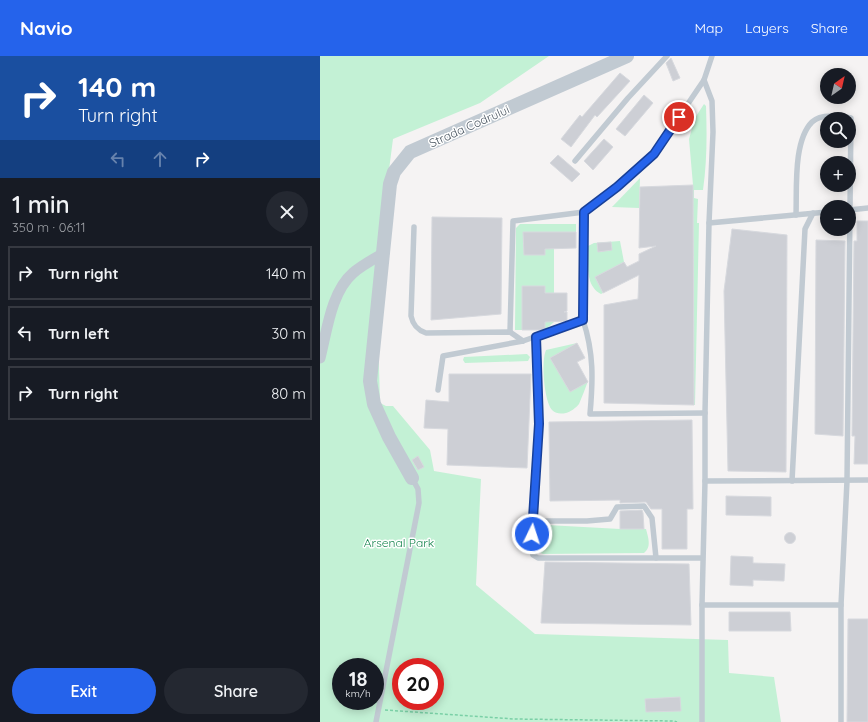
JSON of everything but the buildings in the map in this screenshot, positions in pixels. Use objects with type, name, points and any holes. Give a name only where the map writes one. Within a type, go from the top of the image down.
[{"type":"street","name":"Strada Codrului","points":[[412,478],[389,437],[374,404],[370,381],[390,184],[394,172],[410,152],[627,56]]},
{"type":"street","points":[[320,358],[340,288],[353,273],[384,253]]},
{"type":"lane","points":[[575,161],[628,98],[667,56]]},
{"type":"lane","points":[[510,332],[513,221],[584,212],[617,187],[654,154],[704,80],[712,56]]},
{"type":"lane","points":[[702,722],[702,558],[705,481],[709,223],[713,132],[712,101],[704,80]]},
{"type":"lane","points":[[796,215],[798,165],[802,136],[813,121],[834,115],[851,118],[850,200]]},
{"type":"lane","points":[[856,209],[868,208]]},
{"type":"lane","points":[[584,212],[583,320],[589,337],[593,374],[590,414],[705,413]]},
{"type":"lane","points":[[709,223],[820,212]]},
{"type":"lane","points":[[792,481],[805,229],[813,213]]},
{"type":"lane","points":[[414,227],[411,316],[418,330],[426,333],[510,332],[522,341]]},
{"type":"lane","points":[[841,722],[841,605],[847,480],[850,236]]},
{"type":"lane","points":[[438,390],[443,356],[522,341],[583,320]]},
{"type":"lane","points":[[536,337],[539,424],[531,548],[533,555],[538,558],[702,558]]},
{"type":"lane","points":[[384,679],[419,503],[418,489],[412,478]]},
{"type":"lane","points":[[705,481],[868,480]]},
{"type":"lane","points":[[533,521],[587,521],[610,519],[617,507],[644,506],[652,518],[656,558]]},
{"type":"lane","points":[[702,605],[841,605]]},
{"type":"lane","points":[[376,722],[378,710]]},
{"type":"path","points":[[384,709],[514,719],[677,722]]},
{"type":"green space","name":"Arsenal Park","points":[[320,56],[549,56],[480,103],[393,139],[382,224],[377,298],[380,403],[386,406],[393,406],[430,450],[434,471],[481,479],[476,585],[535,634],[728,640],[729,673],[774,677],[781,722],[320,722]]},
{"type":"green space","points":[[704,104],[706,106],[707,127],[703,190],[694,190],[694,198],[698,199],[697,223],[699,223],[694,405],[693,185],[689,139],[695,118]]},
{"type":"green space","points":[[640,178],[639,208],[612,207]]},
{"type":"green space","points":[[520,224],[576,224],[576,232],[554,233],[554,322],[545,330],[515,330],[516,228]]},
{"type":"green space","points":[[620,241],[624,262],[595,277],[603,293],[601,294],[592,285],[588,273],[588,246],[594,243]]},
{"type":"green space","points":[[577,343],[550,358],[570,392],[588,381],[579,404],[573,410],[562,414],[557,413],[552,410],[549,405],[545,390],[544,355],[546,350]]},
{"type":"green space","points":[[527,354],[530,357],[528,361],[465,363],[463,360],[464,357]]},
{"type":"green space","points":[[547,525],[646,529],[649,545],[644,553],[543,554],[539,552],[535,540],[536,530]]},
{"type":"route","points":[[532,534],[539,424],[536,337],[583,320],[584,212],[617,187],[654,154],[679,117]]}]
